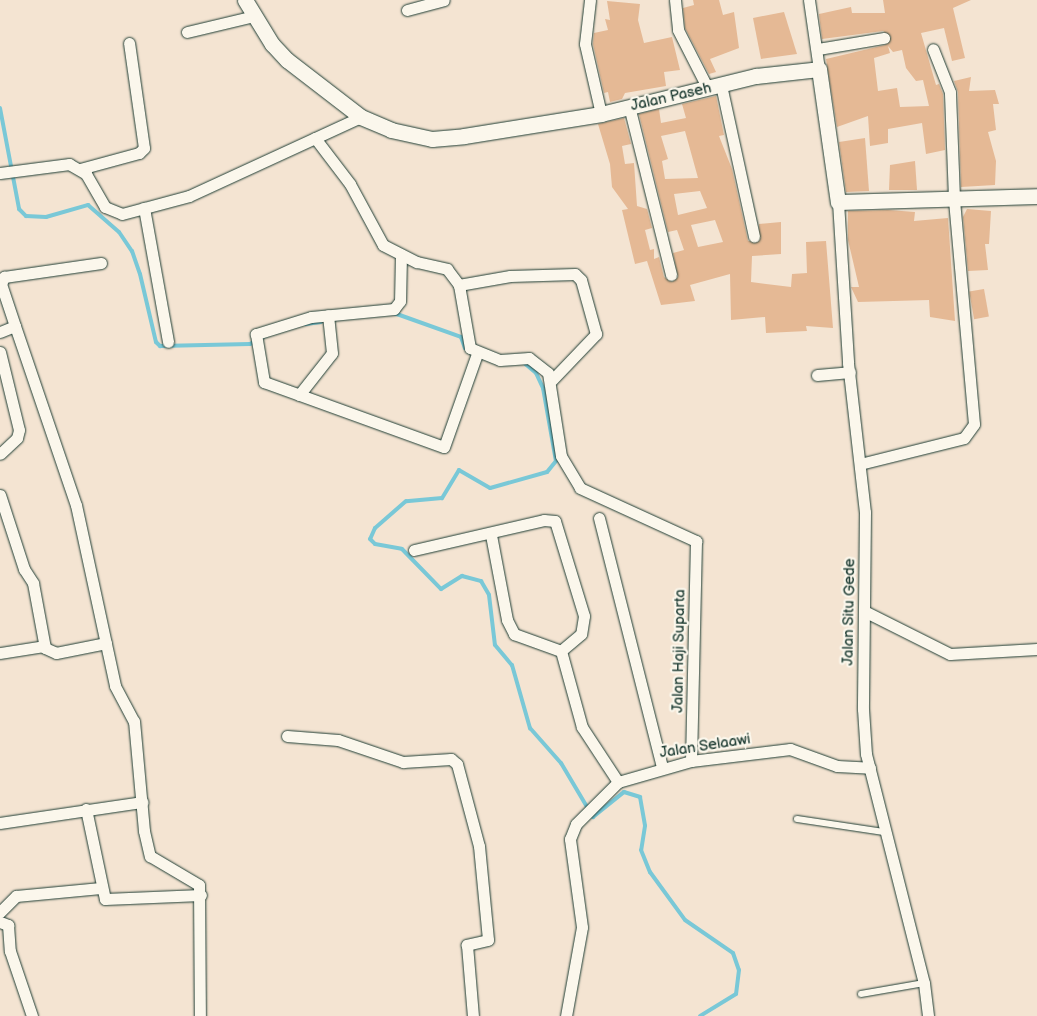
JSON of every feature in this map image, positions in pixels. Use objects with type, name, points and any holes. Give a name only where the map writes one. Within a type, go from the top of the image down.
[{"type":"street","name":"Jalan Paseh","points":[[245,0],[254,16],[287,60],[361,116],[391,130],[432,138],[601,114],[756,76],[819,69]]},
{"type":"street","points":[[407,10],[444,0]]},
{"type":"street","points":[[590,0],[585,44],[601,114]]},
{"type":"street","points":[[674,0],[678,30],[714,87],[754,236]]},
{"type":"street","points":[[809,0],[818,49],[819,69],[838,202],[1037,196]]},
{"type":"street","points":[[187,32],[254,16]]},
{"type":"street","points":[[818,49],[884,38]]},
{"type":"street","points":[[80,169],[139,153],[144,148],[129,43]]},
{"type":"street","points":[[860,464],[964,438],[972,430],[974,405],[954,198],[950,92],[933,49]]},
{"type":"street","points":[[629,106],[671,275]]},
{"type":"street","points":[[1,173],[69,164],[80,169],[105,207],[122,214],[189,196],[361,116]]},
{"type":"street","points":[[315,138],[350,184],[375,235],[402,255],[447,269],[458,285],[467,342],[476,358]]},
{"type":"street","name":"Jalan Situ Gede","points":[[838,202],[850,372],[866,512],[862,709],[870,768],[884,832],[924,983],[928,1016]]},
{"type":"street","points":[[144,208],[168,342]]},
{"type":"street","points":[[402,255],[397,307],[289,322],[258,333],[255,343],[264,382],[444,447],[463,385],[476,358]]},
{"type":"street","points":[[101,263],[4,277],[1,284],[30,376],[60,449],[115,686],[134,721],[142,802],[150,856],[194,878],[201,895],[197,948],[200,1016]]},
{"type":"street","points":[[458,285],[510,276],[575,274],[582,280],[596,334],[552,380],[529,358],[500,360],[476,358]]},
{"type":"street","points":[[299,395],[332,353],[328,318]]},
{"type":"street","points":[[0,332],[15,326]]},
{"type":"street","points":[[0,352],[19,430],[17,438],[0,454]]},
{"type":"street","points":[[817,375],[850,372]]},
{"type":"street","name":"Jalan Haji Suparta","points":[[552,380],[561,456],[580,488],[696,541],[691,761]]},
{"type":"street","points":[[0,495],[24,570],[33,583],[44,646]]},
{"type":"street","points":[[599,518],[662,767]]},
{"type":"street","points":[[414,550],[491,535],[544,520],[555,521],[584,616],[581,634],[561,651]]},
{"type":"street","points":[[491,535],[507,620],[514,634],[561,651]]},
{"type":"street","points":[[864,611],[950,654],[1037,649]]},
{"type":"street","points":[[0,653],[44,646],[56,653],[106,643]]},
{"type":"street","points":[[561,651],[582,727],[618,782]]},
{"type":"street","points":[[287,736],[338,740],[403,762],[451,759],[457,764],[479,846],[488,940],[467,945],[474,1016]]},
{"type":"street","name":"Jalan Selaawi","points":[[566,1016],[582,927],[570,839],[576,824],[618,782],[662,767],[691,761],[790,748],[837,766],[870,768]]},
{"type":"street","points":[[0,824],[86,809],[142,802]]},
{"type":"street","points":[[86,809],[101,888],[106,900],[201,895]]},
{"type":"street","points":[[0,912],[16,896],[101,888]]},
{"type":"street","points":[[0,922],[8,925],[10,950],[32,1016]]},
{"type":"lane","points":[[797,819],[884,832]]},
{"type":"lane","points":[[861,994],[924,983]]},
{"type":"building","points":[[693,0],[719,0],[723,15],[734,12],[739,48],[710,59],[716,72],[709,74],[685,28],[683,8],[694,5]]},
{"type":"building","points":[[883,0],[971,0],[953,8],[965,58],[952,61],[944,28],[921,33],[936,85],[939,84],[943,94],[945,150],[926,154],[922,123],[888,129],[888,143],[870,146],[868,116],[837,127],[826,59],[885,45],[891,37],[883,31],[822,39],[819,14],[851,7],[852,13],[885,13]],"holes":[[[888,46],[893,52],[902,50],[906,68],[916,81],[923,80],[929,106],[900,107],[897,88],[878,91],[874,58],[890,53]]]},
{"type":"building","points":[[607,1],[640,4],[638,20],[644,43],[672,37],[680,70],[664,72],[666,86],[625,93],[622,99],[610,102],[608,92],[604,93],[593,44],[594,33],[608,30],[605,19],[610,20]]},
{"type":"building","points":[[784,12],[797,54],[761,59],[753,18]]},
{"type":"building","points":[[971,77],[969,91],[995,90],[999,104],[993,104],[996,130],[988,132],[996,161],[995,185],[961,187],[958,92],[954,81]]},
{"type":"building","points":[[716,96],[724,135],[719,136],[732,169],[748,241],[759,241],[759,224],[781,222],[781,254],[752,256],[751,282],[791,287],[792,274],[807,273],[806,242],[826,241],[833,328],[806,326],[807,331],[766,333],[765,317],[731,320],[730,274],[690,285],[695,301],[661,305],[647,261],[635,264],[622,210],[628,209],[612,187],[610,164],[598,124],[624,118],[631,144],[622,146],[625,164],[634,163],[637,206],[647,209],[652,228],[645,230],[650,250],[654,249],[654,259],[659,257],[664,277],[672,282],[678,277],[673,253],[684,250],[677,230],[668,232],[639,114],[659,109],[661,123],[686,118],[682,104]],"holes":[[[685,131],[698,178],[665,179],[662,161],[668,159],[661,136]],[[700,191],[707,208],[678,215],[674,194]],[[715,220],[723,242],[698,247],[691,225]]]},
{"type":"building","points":[[865,138],[869,191],[846,192],[839,142]]},
{"type":"building","points":[[915,161],[917,190],[889,190],[890,165]]},
{"type":"building","points":[[967,209],[991,211],[989,244],[985,244],[988,270],[968,271],[963,217]]},
{"type":"building","points":[[888,210],[915,212],[914,221],[948,218],[955,321],[930,317],[929,300],[858,302],[851,287],[859,287],[848,240],[848,211]]},
{"type":"building","points":[[984,289],[989,317],[974,319],[969,292]]},
{"type":"waterway","points":[[0,108],[19,209],[26,216],[46,217],[88,205],[119,232],[132,251],[140,274],[156,342],[160,346],[250,344],[268,334]]},
{"type":"waterway","points":[[394,313],[461,337],[465,348]]},
{"type":"waterway","points":[[305,324],[321,322]]},
{"type":"waterway","points":[[523,362],[536,373],[543,388],[556,461],[547,472],[490,488],[459,470],[442,498],[406,501],[375,528],[370,539],[375,544],[402,549],[441,589],[462,576],[481,581],[489,595],[495,645],[512,665],[530,728],[561,763],[593,817],[624,792],[640,797],[645,826],[641,850],[650,872],[685,920],[733,953],[739,970],[736,994],[700,1016]]}]
